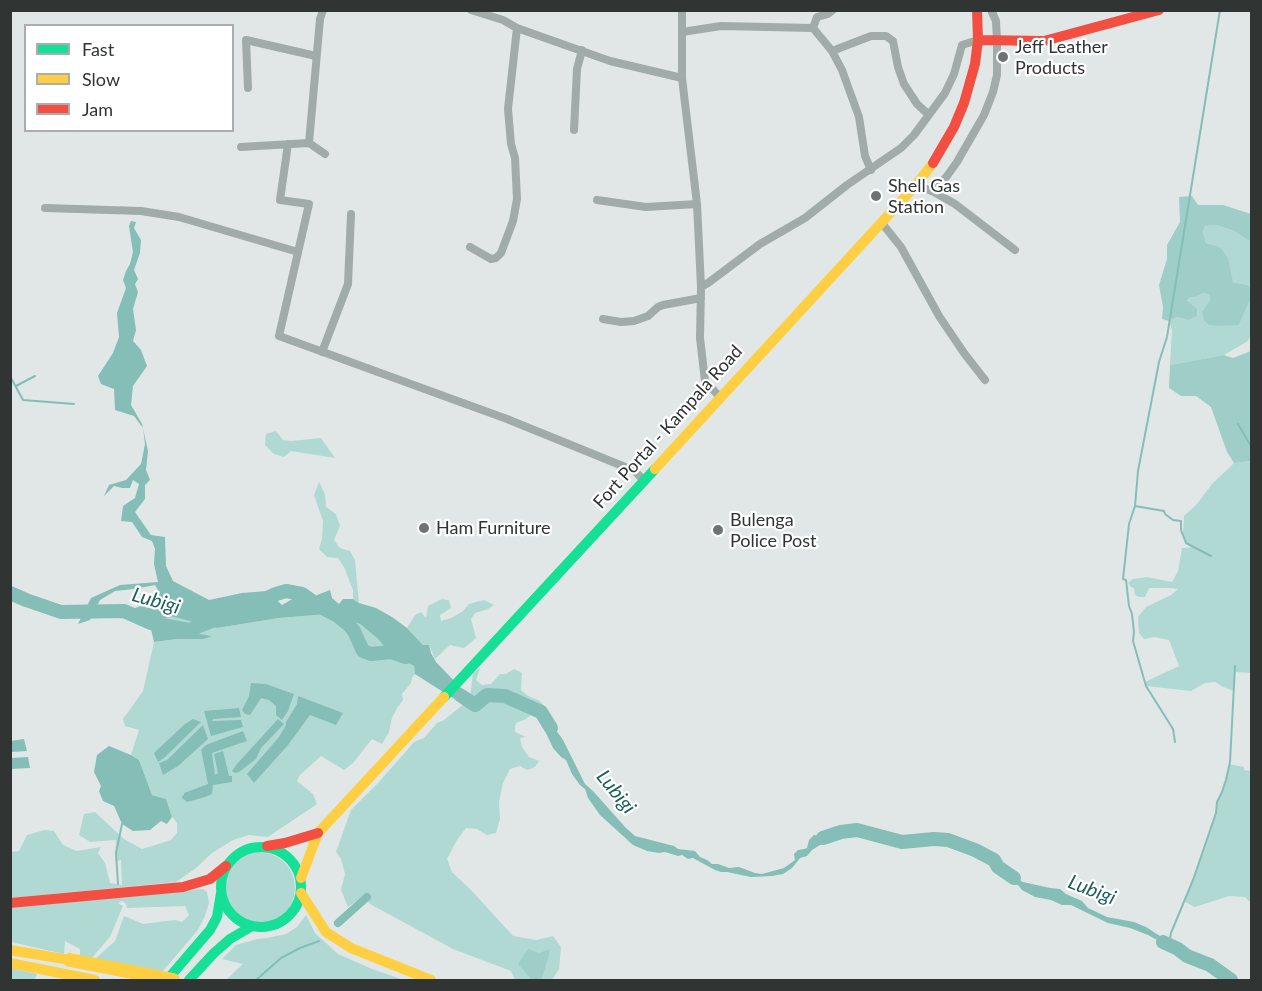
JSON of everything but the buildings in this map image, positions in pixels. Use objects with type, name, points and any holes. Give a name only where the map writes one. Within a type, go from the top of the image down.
[{"type":"main road","name":"Fort Portal - Kampala Road","points":[[318,833],[916,185],[954,127],[971,82],[978,40],[977,10]]},
{"type":"main road","points":[[978,40],[1044,41],[1119,16],[1160,10]]},
{"type":"main road","points":[[10,903],[183,887],[210,879],[234,856],[244,850],[255,846],[285,843],[318,833]]},
{"type":"main road","points":[[221,892],[224,904],[241,922],[263,927],[284,920],[298,903],[301,878],[318,833]]},
{"type":"main road","points":[[267,846],[289,857],[301,878]]},
{"type":"main road","points":[[167,981],[210,930],[217,916],[221,878],[226,865]]},
{"type":"main road","points":[[301,893],[326,932],[351,948],[431,981]]},
{"type":"main road","points":[[189,981],[230,939],[252,926]]},
{"type":"main road","points":[[10,950],[173,981]]},
{"type":"main road","points":[[10,963],[95,981]]},
{"type":"street","points":[[309,143],[322,10]]},
{"type":"street","points":[[471,10],[610,61],[682,78]]},
{"type":"street","points":[[682,10],[682,78],[697,204],[701,287],[700,338],[705,381],[720,397]]},
{"type":"street","points":[[813,27],[817,17],[833,10]]},
{"type":"street","points":[[933,192],[948,176],[989,105],[997,75],[996,21],[991,10]]},
{"type":"street","points":[[682,32],[721,26],[813,27]]},
{"type":"street","points":[[813,27],[832,51],[842,70],[859,117],[864,152],[871,170]]},
{"type":"street","points":[[470,247],[491,259],[496,258],[501,253],[513,221],[517,199],[515,158],[511,144],[508,109],[517,28]]},
{"type":"street","points":[[832,51],[871,36],[890,38],[894,45],[901,78],[912,98],[929,115]]},
{"type":"street","points":[[248,88],[246,40],[316,56]]},
{"type":"street","points":[[701,287],[760,244],[805,218],[910,140],[945,93],[954,74],[962,45],[978,40]]},
{"type":"street","points":[[574,130],[577,69],[582,50]]},
{"type":"street","points":[[241,147],[309,143],[325,154]]},
{"type":"street","points":[[288,144],[280,200],[309,204],[279,336],[518,423],[635,471],[644,481]]},
{"type":"street","points":[[916,185],[933,192],[964,211],[1015,250]]},
{"type":"street","points":[[597,200],[646,207],[697,204]]},
{"type":"street","points":[[45,208],[141,211],[179,217],[298,252]]},
{"type":"street","points":[[321,352],[348,284],[351,214]]},
{"type":"street","points":[[881,222],[901,247],[939,316],[985,380]]},
{"type":"street","points":[[603,319],[621,322],[634,321],[646,317],[663,305],[700,298]]},
{"type":"shaded area","points":[[1192,196],[1198,205],[1223,205],[1251,214],[1251,242],[1234,231],[1216,225],[1205,226],[1203,232],[1206,243],[1220,247],[1228,258],[1233,282],[1248,285],[1251,290],[1251,298],[1239,325],[1209,325],[1204,320],[1202,312],[1209,302],[1210,295],[1203,293],[1190,297],[1187,301],[1197,309],[1197,316],[1188,320],[1177,317],[1169,321],[1162,319],[1163,307],[1159,285],[1167,259],[1167,245],[1180,222],[1179,197]]},
{"type":"shaded area","points":[[1216,225],[1234,231],[1251,242],[1251,290],[1248,285],[1233,282],[1220,247],[1206,243],[1203,232],[1205,226]]},
{"type":"shaded area","points":[[1203,293],[1210,295],[1209,302],[1239,325],[1251,298],[1251,335],[1248,341],[1224,355],[1170,365],[1172,330],[1169,321],[1177,317],[1188,320],[1187,302],[1190,297]]},
{"type":"shaded area","points":[[1251,351],[1251,461],[1234,463],[1227,452],[1211,407],[1196,396],[1181,396],[1169,388],[1170,365],[1224,355],[1233,358]]},
{"type":"shaded area","points":[[276,431],[283,440],[321,438],[335,458],[291,451],[284,457],[274,454],[265,445],[266,434]]},
{"type":"shaded area","points":[[1251,461],[1251,673],[1235,672],[1234,691],[1215,682],[1205,683],[1191,691],[1146,686],[1145,682],[1179,666],[1169,640],[1154,637],[1144,639],[1139,633],[1138,617],[1146,607],[1178,589],[1149,588],[1145,597],[1139,597],[1135,595],[1134,588],[1128,583],[1133,579],[1147,577],[1172,582],[1178,571],[1182,548],[1194,547],[1186,543],[1183,534],[1184,516],[1234,463]]},
{"type":"shaded area","points":[[319,482],[325,494],[326,507],[336,514],[340,526],[334,540],[340,548],[350,551],[355,560],[359,603],[353,599],[353,590],[338,558],[327,557],[319,549],[323,521],[314,495]]},
{"type":"shaded area","points":[[442,599],[449,600],[451,608],[440,615],[441,621],[463,611],[469,604],[484,600],[494,605],[475,613],[471,619],[476,638],[464,648],[450,645],[435,659],[429,645],[423,645],[407,628],[415,615],[421,612],[426,618],[428,606]]},
{"type":"shaded area","points":[[326,614],[360,624],[390,653],[414,666],[415,674],[402,694],[403,700],[392,718],[389,732],[382,744],[372,739],[353,763],[344,770],[321,756],[300,775],[297,781],[313,794],[317,804],[268,837],[249,835],[233,840],[212,853],[176,882],[11,898],[10,852],[19,851],[27,835],[44,830],[54,831],[63,845],[77,851],[101,847],[98,853],[105,863],[110,883],[122,885],[121,860],[115,861],[116,840],[90,842],[79,835],[84,814],[95,812],[124,839],[142,849],[171,840],[177,833],[177,823],[172,817],[166,799],[152,795],[139,760],[131,755],[139,730],[125,726],[123,719],[143,691],[154,642],[204,639],[211,636],[163,628],[157,622],[170,616],[217,628],[279,618]]},
{"type":"shaded area","points":[[480,668],[476,680],[482,685],[491,684],[500,674],[506,674],[514,669],[522,673],[521,690],[540,701],[544,706],[545,710],[539,714],[533,713],[516,723],[515,727],[515,732],[526,737],[520,738],[522,747],[529,757],[539,761],[535,767],[527,770],[520,766],[510,769],[503,783],[499,802],[500,819],[496,833],[487,835],[477,829],[466,828],[447,859],[452,872],[513,936],[536,940],[553,936],[561,947],[559,969],[552,980],[515,980],[511,971],[453,949],[370,904],[363,896],[348,907],[341,890],[345,874],[341,859],[336,852],[351,810],[414,742],[424,738],[437,723],[465,703],[474,705],[470,698],[473,673]]},
{"type":"shaded area","points":[[1229,764],[1251,771],[1251,903],[1245,897],[1229,896],[1195,907],[1185,902],[1216,813],[1217,802]]},
{"type":"shaded area","points":[[259,852],[279,858],[289,868],[295,888],[289,908],[279,918],[259,924],[239,918],[229,908],[223,888],[229,868],[239,858]]},
{"type":"shaded area","points":[[203,889],[207,892],[209,903],[205,916],[198,930],[162,972],[95,959],[115,941],[124,916],[143,924],[175,920],[182,922],[189,915],[185,906],[127,908],[122,901],[118,903],[123,906],[110,937],[91,959],[80,957],[80,949],[65,941],[64,954],[11,942],[11,908]]},
{"type":"shaded area","points":[[306,915],[315,933],[338,954],[404,980],[226,980],[243,964],[222,959],[236,945],[286,934],[297,927]]},
{"type":"shaded area","points":[[528,949],[539,953],[550,949],[541,980],[532,980],[518,964]]},
{"type":"shaded area","points":[[11,968],[37,974],[35,979],[39,980],[11,980]]},
{"type":"water","points":[[131,221],[136,222],[134,228],[141,240],[140,253],[134,270],[138,279],[135,284],[138,292],[133,309],[136,330],[133,341],[141,350],[147,366],[133,386],[131,405],[143,428],[134,416],[115,410],[114,389],[101,384],[98,376],[113,353],[119,337],[117,313],[126,288],[123,280],[133,252],[129,226]]},
{"type":"water","points":[[143,429],[148,451],[146,470],[150,480],[145,485],[145,499],[135,512],[151,535],[165,537],[166,566],[173,581],[209,600],[242,593],[267,591],[282,605],[294,598],[312,597],[330,590],[332,598],[339,604],[343,599],[353,599],[376,608],[407,628],[423,645],[429,645],[436,662],[475,705],[451,697],[415,674],[414,666],[390,653],[360,624],[327,614],[279,618],[217,628],[170,616],[158,622],[161,627],[212,636],[204,639],[154,642],[151,629],[136,617],[124,613],[152,601],[158,590],[155,585],[115,591],[100,600],[90,620],[78,624],[91,598],[120,585],[158,582],[154,564],[155,549],[152,541],[142,537],[132,522],[121,521],[123,506],[135,498],[139,484],[133,480],[130,488],[114,486],[104,496],[109,485],[126,480],[141,464],[145,444]]},
{"type":"water","points":[[251,683],[266,684],[294,694],[282,720],[276,715],[276,706],[269,700],[261,698],[250,715],[245,714],[242,710],[249,696]]},
{"type":"water","points":[[298,696],[343,713],[336,725],[310,715],[288,745],[254,783],[247,774],[279,737],[297,704]]},
{"type":"water","points":[[239,708],[241,717],[213,719],[212,721],[241,720],[243,727],[211,736],[204,711]]},
{"type":"water","points":[[545,710],[585,784],[635,836],[678,849],[695,851],[712,864],[729,868],[739,867],[762,874],[784,868],[795,860],[794,854],[798,850],[807,848],[809,840],[814,835],[841,832],[812,850],[807,856],[800,858],[783,874],[772,876],[751,877],[721,872],[693,858],[647,851],[633,845],[600,815],[588,798],[585,789],[572,774],[566,760],[553,748],[539,718],[539,714]]},
{"type":"water","points":[[193,719],[201,722],[158,762],[154,753]]},
{"type":"water","points":[[278,719],[284,724],[261,748],[256,759],[239,772],[232,771],[237,764]]},
{"type":"water","points":[[203,725],[208,739],[178,766],[163,775],[159,763],[167,760]]},
{"type":"water","points":[[243,731],[247,741],[212,753],[215,775],[218,773],[214,754],[223,751],[232,782],[213,785],[212,794],[205,797],[187,802],[182,798],[184,793],[208,784],[201,750],[206,745]]},
{"type":"water","points":[[24,739],[27,751],[11,752],[11,741]]},
{"type":"water","points":[[109,746],[139,760],[152,795],[166,799],[172,817],[167,824],[161,821],[150,830],[133,831],[122,824],[114,806],[103,801],[99,791],[101,786],[94,772],[97,755]]},
{"type":"water","points":[[28,757],[30,768],[11,769],[11,758]]},
{"type":"water","points":[[861,828],[871,829],[884,838],[871,838],[853,831]]},
{"type":"water","points":[[938,836],[972,846],[975,850],[931,840]]},
{"type":"water","points":[[1000,869],[1023,882],[1060,889],[1082,901],[1088,908],[1107,917],[1134,922],[1146,927],[1178,949],[1177,951],[1130,928],[1108,923],[1071,905],[1062,905],[1035,897],[1001,875]]},
{"type":"water","points":[[1197,960],[1210,962],[1238,980],[1227,980],[1201,965]]},
{"type":"waterway","points":[[1175,742],[1173,729],[1146,686],[1133,641],[1132,614],[1126,580],[1123,579],[1129,524],[1135,506],[1138,471],[1159,362],[1167,337],[1220,10]]},
{"type":"waterway","points":[[10,376],[23,400],[74,404]]},
{"type":"waterway","points":[[16,386],[35,376]]},
{"type":"waterway","points":[[1238,424],[1252,448]]},
{"type":"waterway","points":[[1135,506],[1164,511],[1173,520],[1181,521],[1181,530],[1186,543],[1211,556]]},
{"type":"waterway","name":"Lubigi","points":[[256,603],[286,591],[302,594],[349,625],[363,651],[371,654],[391,652],[406,657]]},
{"type":"waterway","name":"Lubigi","points":[[10,593],[61,612],[124,611],[151,623],[189,630],[219,618]]},
{"type":"waterway","points":[[1169,944],[1226,780],[1230,762],[1235,666]]},
{"type":"waterway","name":"Lubigi","points":[[460,695],[475,705],[487,695],[505,696],[541,712],[551,728]]},
{"type":"waterway","points":[[118,884],[116,853],[122,824]]},
{"type":"waterway","name":"Lubigi","points":[[823,838],[857,830],[902,842],[948,840],[994,860],[998,867],[1014,878]]},
{"type":"waterway","points":[[338,923],[367,897]]},
{"type":"waterway","points":[[256,980],[281,958],[319,941]]},
{"type":"waterway","name":"Lubigi","points":[[1163,942],[1187,956],[1210,965],[1231,980]]},
{"type":"traffic: fast","points":[[444,697],[655,469]]},
{"type":"traffic: fast","points":[[253,847],[269,847],[290,858],[301,879],[301,887],[301,895],[290,916],[269,927],[253,927],[239,921],[227,909],[221,895],[221,879],[227,865],[239,853],[253,847]]},
{"type":"traffic: fast","points":[[167,980],[210,930],[217,917],[221,893]]},
{"type":"traffic: fast","points":[[189,980],[230,939],[252,926]]},
{"type":"traffic: slow","points":[[655,469],[916,185],[933,163]]},
{"type":"traffic: slow","points":[[301,878],[318,833],[444,697]]},
{"type":"traffic: slow","points":[[301,893],[326,932],[351,948],[431,980]]},
{"type":"traffic: slow","points":[[10,950],[70,960]]},
{"type":"traffic: slow","points":[[70,960],[173,980]]},
{"type":"traffic: slow","points":[[10,963],[95,980]]},
{"type":"traffic: jam","points":[[933,163],[954,127],[964,103],[975,64],[978,40],[977,10]]},
{"type":"traffic: jam","points":[[978,40],[1044,41],[1159,10]]},
{"type":"traffic: jam","points":[[267,846],[318,833]]},
{"type":"traffic: jam","points":[[10,903],[183,887],[210,879],[226,866]]},
{"type":"place","name":"Jeff Leather Products","points":[[1003,57]]},
{"type":"place","name":"Shell Gas Station","points":[[876,196]]},
{"type":"place","name":"Ham Furniture","points":[[424,528]]},
{"type":"place","name":"Bulenga Police Post","points":[[718,530]]}]
